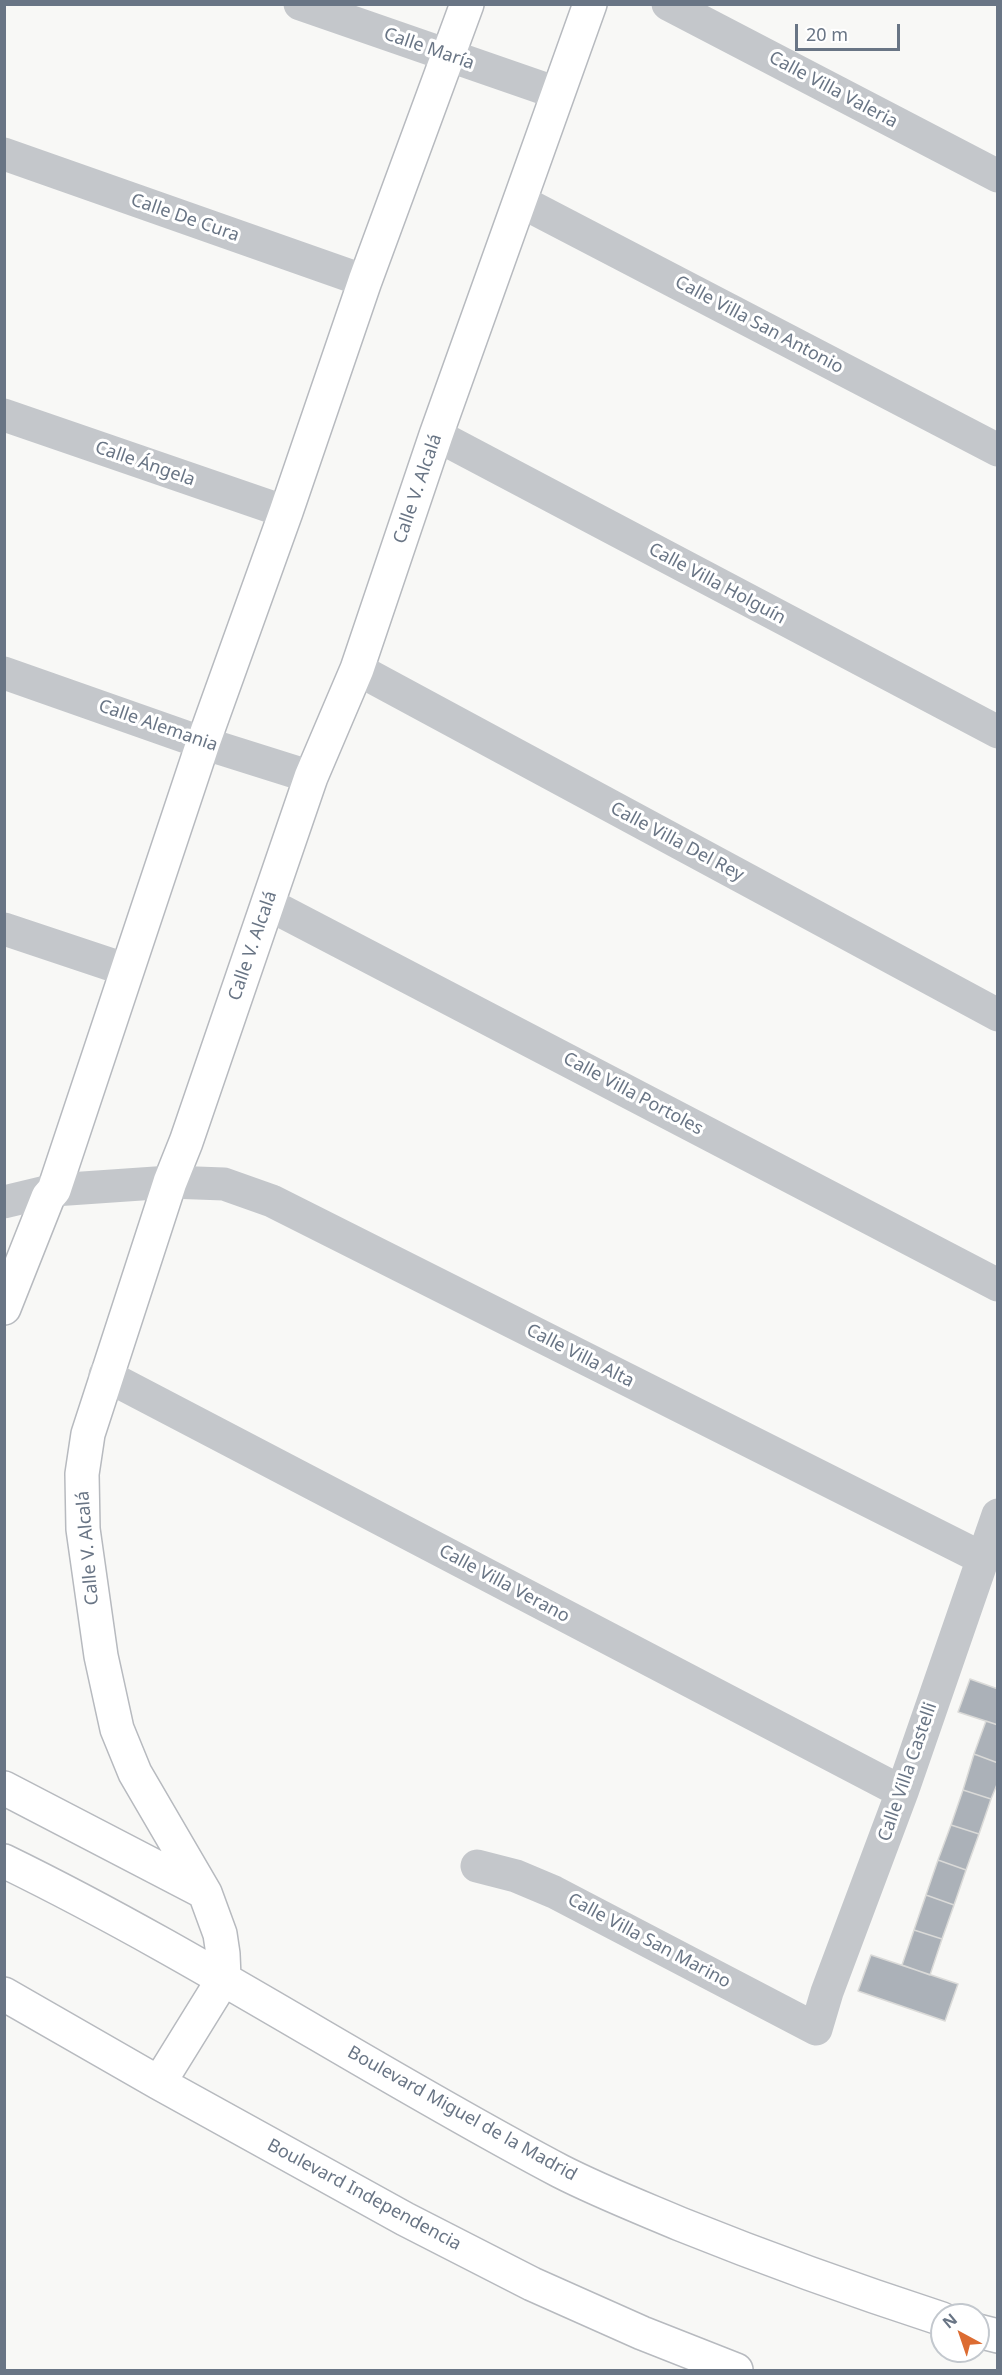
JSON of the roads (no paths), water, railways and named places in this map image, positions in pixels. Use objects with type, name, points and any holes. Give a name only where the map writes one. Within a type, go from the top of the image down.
[{"type":"street","name":"Calle María","points":[[300,4],[557,93]]},
{"type":"street","points":[[4,1308],[48,1197],[54,1190],[203,743],[365,282],[467,4]]},
{"type":"street","name":"Calle V. Alcalá","points":[[224,1978],[220,1934],[205,1893],[135,1773],[117,1729],[101,1656],[83,1529],[82,1474],[88,1434],[105,1375],[170,1182],[186,1142],[311,777],[357,669],[436,435],[590,4]]},
{"type":"street","name":"Calle Villa Valeria","points":[[668,4],[998,176]]},
{"type":"street","name":"Calle De Cura","points":[[4,154],[365,282]]},
{"type":"street","name":"Calle Villa San Antonio","points":[[520,201],[998,450]]},
{"type":"street","name":"Calle Ángela","points":[[4,416],[286,512]]},
{"type":"street","name":"Calle Villa Holguín","points":[[436,435],[998,732]]},
{"type":"street","name":"Calle Villa Del Rey","points":[[357,669],[998,1015]]},
{"type":"street","name":"Calle Alemania","points":[[4,673],[203,743],[311,777]]},
{"type":"street","name":"Calle Villa Portoles","points":[[268,904],[998,1285]]},
{"type":"street","points":[[4,929],[127,970]]},
{"type":"street","name":"Calle Villa Alta","points":[[4,1202],[54,1190],[170,1182],[224,1184],[272,1201],[982,1558]]},
{"type":"street","name":"Calle Villa Verano","points":[[105,1375],[902,1792]]},
{"type":"street","name":"Calle Villa Castelli","points":[[816,2028],[827,1992],[902,1792],[998,1515]]},
{"type":"street","points":[[4,1788],[205,1893]]},
{"type":"street","name":"Boulevard Miguel de la Madrid","points":[[4,1861],[224,1978],[492,2134],[563,2172],[634,2205],[794,2270],[930,2315]]},
{"type":"street","name":"Calle Villa San Marino","points":[[477,1866],[516,1876],[554,1892],[816,2028]]},
{"type":"street","points":[[159,2083],[224,1978]]},
{"type":"street","name":"Boulevard Independencia","points":[[4,1994],[405,2219],[532,2284],[642,2333],[736,2370]]}]
